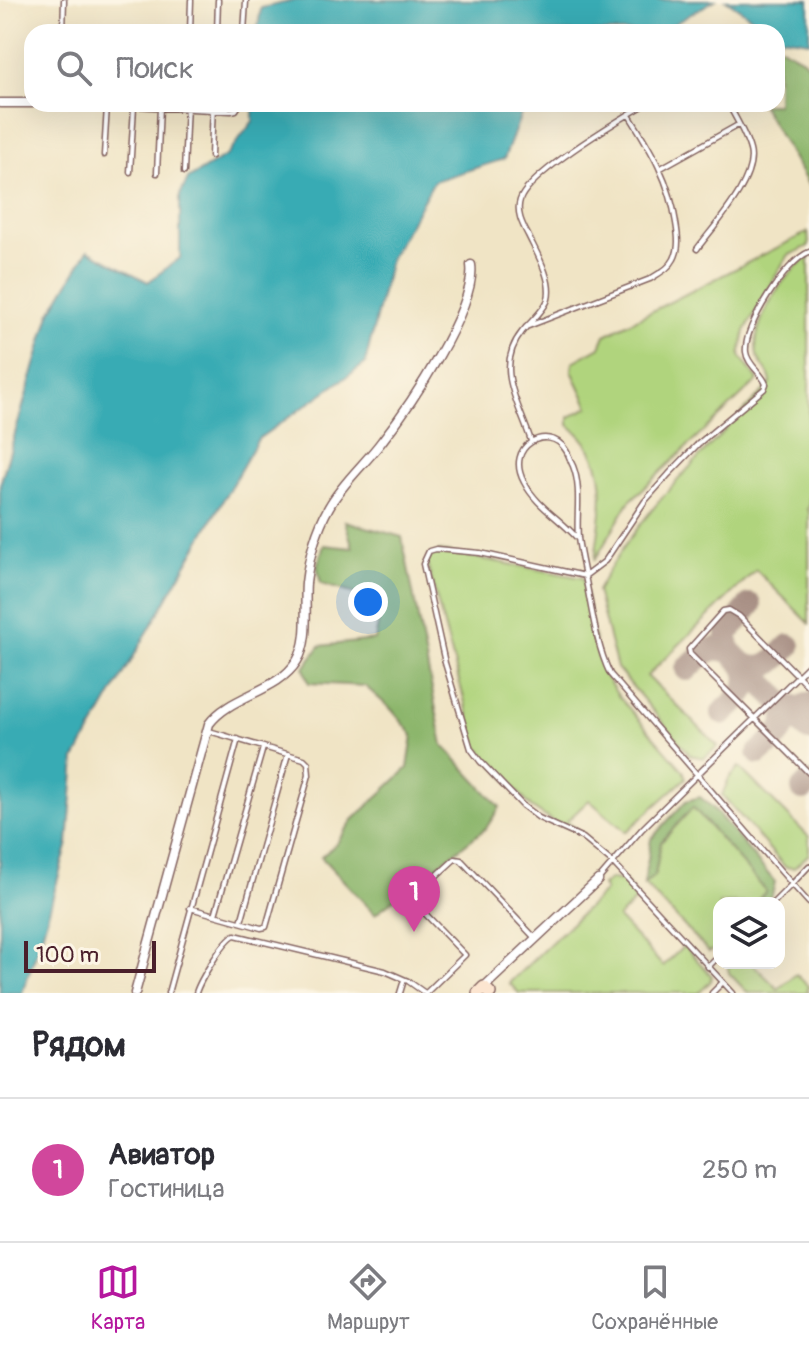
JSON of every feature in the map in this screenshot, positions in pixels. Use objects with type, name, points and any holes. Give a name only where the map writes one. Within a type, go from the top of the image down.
[{"type":"street","points":[[0,103],[24,103]]},
{"type":"street","points":[[135,993],[206,730],[219,713],[285,673],[299,658],[309,565],[319,528],[337,493],[381,444],[426,377],[463,307],[473,275],[471,265]]},
{"type":"street","points":[[484,991],[598,880]]},
{"type":"lane","points":[[63,24],[64,0]]},
{"type":"lane","points":[[190,24],[191,0]]},
{"type":"lane","points":[[217,24],[218,0]]},
{"type":"lane","points":[[245,24],[246,1]]},
{"type":"lane","points":[[104,155],[107,112]]},
{"type":"lane","points":[[130,172],[134,112]]},
{"type":"lane","points":[[157,173],[160,112]]},
{"type":"lane","points":[[184,172],[187,112]]},
{"type":"lane","points":[[211,156],[213,112]]},
{"type":"lane","points":[[531,441],[524,416],[511,392],[509,356],[517,338],[546,304],[549,286],[521,222],[520,199],[529,186],[557,162],[634,112]]},
{"type":"lane","points":[[697,249],[741,189],[749,166],[751,153],[732,112]]},
{"type":"lane","points":[[526,327],[650,279],[668,268],[675,258],[679,243],[674,204],[661,168],[629,115]]},
{"type":"lane","points":[[661,168],[738,125]]},
{"type":"lane","points":[[733,993],[613,863],[583,838],[539,818],[523,806],[471,749],[445,663],[423,564],[429,551],[448,548],[585,576],[605,561],[645,501],[669,474],[698,444],[764,389],[764,379],[745,351],[747,340],[763,303],[795,259],[809,252]]},
{"type":"lane","points":[[578,539],[563,521],[532,497],[523,480],[517,467],[524,446],[531,441],[560,443],[578,479],[578,539],[597,641],[610,674],[809,903]]},
{"type":"lane","points":[[809,687],[732,610],[723,611],[690,645],[689,651],[809,773]]},
{"type":"lane","points":[[598,880],[642,829],[809,665]]},
{"type":"lane","points":[[190,908],[264,928],[268,924],[310,768],[304,759],[206,730]]},
{"type":"lane","points":[[168,993],[238,739]]},
{"type":"lane","points":[[215,915],[263,747]]},
{"type":"lane","points":[[241,922],[288,754]]},
{"type":"lane","points":[[422,889],[455,859],[461,860],[536,939]]},
{"type":"lane","points":[[779,897],[809,866]]},
{"type":"lane","points":[[196,993],[198,983],[225,941],[235,935],[385,971],[426,993],[465,955],[411,899]]},
{"type":"lane","points":[[708,967],[713,962]]},
{"type":"lane","points":[[400,993],[404,979]]},
{"type":"lane","points":[[712,993],[723,982]]},
{"type":"green space","points":[[785,49],[809,66],[809,186],[766,112],[785,112]]},
{"type":"green space","points":[[808,232],[809,246],[787,256],[745,331],[740,356],[758,380],[629,502],[595,560],[602,487],[593,455],[569,425],[569,417],[589,407],[572,371],[573,362],[600,347],[605,335]]},
{"type":"green space","points":[[809,257],[809,623],[756,570],[647,676],[718,746],[704,758],[690,755],[617,668],[597,591],[614,561],[655,507],[771,383],[757,355],[759,329],[780,286]]},
{"type":"green space","points":[[345,521],[402,537],[443,745],[500,807],[486,828],[375,914],[321,857],[336,844],[353,820],[408,768],[413,735],[392,710],[365,686],[309,683],[304,668],[320,646],[375,640],[381,610],[365,597],[321,584],[317,566],[324,545],[353,548]]},
{"type":"green space","points":[[440,551],[583,578],[600,668],[619,697],[683,770],[686,778],[626,832],[589,800],[567,821],[577,830],[555,823],[531,807],[477,746],[427,564],[430,556]]},
{"type":"green space","points":[[739,767],[809,837],[809,854],[794,868],[785,867],[722,795],[729,778]]},
{"type":"green space","points":[[700,797],[713,808],[775,882],[770,897],[760,897],[766,891],[693,807],[661,842],[655,875],[644,884],[651,839],[686,801]]},
{"type":"green space","points":[[693,807],[767,891],[761,897],[713,897],[713,950],[709,952],[644,884],[655,875],[661,842]]},
{"type":"green space","points":[[611,879],[624,881],[638,897],[618,918],[663,966],[684,946],[712,976],[711,981],[699,993],[519,993],[509,983],[605,891],[602,885]]},
{"type":"green space","points":[[729,969],[758,969],[778,989],[796,974],[809,987],[809,993],[748,993]]},
{"type":"water","points":[[297,0],[715,0],[674,24],[258,24],[261,8]]},
{"type":"water","points":[[726,0],[809,0],[809,41],[785,38],[785,24],[761,24]]},
{"type":"water","points":[[253,112],[522,112],[504,159],[434,181],[390,259],[365,364],[258,439],[75,759],[68,843],[41,939],[22,993],[0,993],[0,485],[50,314],[88,250],[148,282],[180,258],[180,195],[188,179],[227,155],[253,121]]},
{"type":"taxiway","points":[[687,669],[712,650],[731,652],[727,633],[750,605]]},
{"type":"taxiway","points":[[723,713],[740,697],[747,685],[747,672],[743,664],[757,668],[769,665],[789,646]]},
{"type":"taxiway","points":[[731,652],[809,730]]},
{"type":"taxiway","points":[[759,753],[784,727],[784,705],[799,709],[809,704]]},
{"type":"taxiway","points":[[803,789],[809,783]]},
{"type":"place","name":"Авиатор","points":[[414,932]]}]
